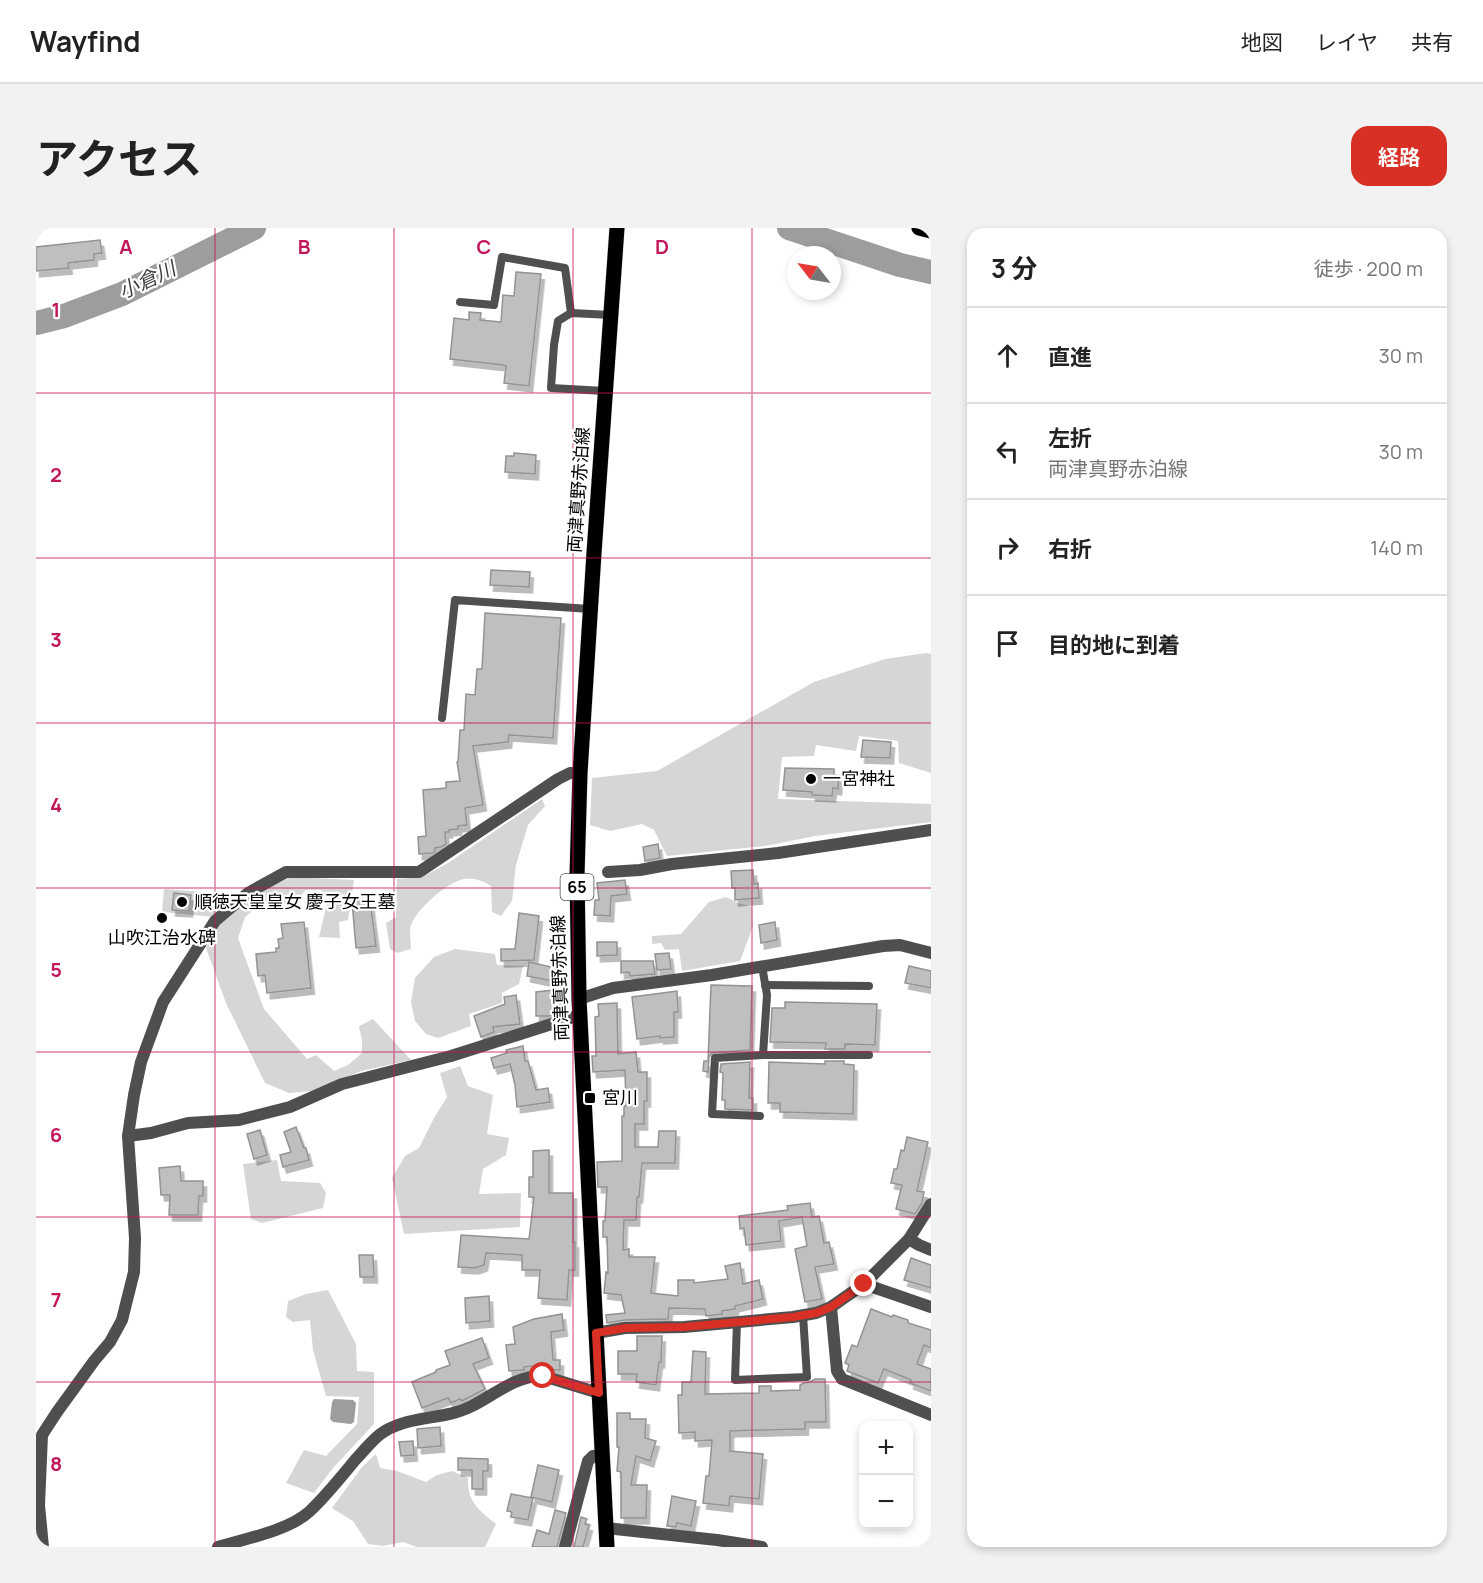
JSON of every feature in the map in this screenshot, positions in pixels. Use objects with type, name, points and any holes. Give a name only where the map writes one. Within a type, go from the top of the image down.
[{"type":"main road","name":"両津真野赤泊線","points":[[608,1547],[580,1007],[577,874],[580,773],[590,609],[617,228]]},
{"type":"main road","points":[[919,228],[931,231]]},
{"type":"street","points":[[43,1547],[39,1504],[42,1436],[94,1361],[110,1342],[122,1320],[134,1272],[135,1238],[128,1136],[141,1062],[164,1002],[216,921],[248,893],[285,872],[419,872],[558,779],[570,773],[580,773]]},
{"type":"street","points":[[609,872],[778,853],[931,830]]},
{"type":"street","points":[[128,1136],[151,1133],[188,1123],[239,1120],[290,1107],[342,1084],[451,1056],[580,1007],[613,988],[712,975],[883,946],[900,945],[931,953]]},
{"type":"street","points":[[596,1333],[625,1328],[684,1327],[816,1313],[831,1307],[864,1284],[909,1239],[931,1204]]},
{"type":"street","points":[[909,1239],[931,1250]]},
{"type":"street","points":[[864,1284],[931,1307]]},
{"type":"street","points":[[831,1307],[837,1371],[842,1378],[931,1415]]},
{"type":"street","points":[[218,1547],[236,1544],[289,1525],[309,1512],[368,1446],[383,1432],[399,1424],[458,1413],[520,1380],[535,1376],[543,1376],[599,1393]]},
{"type":"street","points":[[566,1547],[588,1461],[593,1456],[602,1455]]},
{"type":"street","points":[[606,1528],[762,1547]]},
{"type":"lane","points":[[460,302],[494,305],[501,257],[565,268],[571,313]]},
{"type":"lane","points":[[605,391],[550,388],[558,321],[571,313],[612,315]]},
{"type":"lane","points":[[442,718],[455,600],[590,609]]},
{"type":"lane","points":[[762,966],[767,995],[763,1055]]},
{"type":"lane","points":[[765,985],[869,986]]},
{"type":"lane","points":[[760,1116],[712,1114],[715,1058],[763,1055],[869,1055]]},
{"type":"lane","points":[[737,1322],[735,1380],[807,1377],[803,1315]]},
{"type":"shaded area","points":[[931,654],[931,773],[899,763],[898,741],[859,736],[856,751],[816,745],[814,756],[782,757],[778,799],[931,804],[931,822],[815,836],[765,846],[667,856],[654,830],[642,824],[610,831],[590,825],[592,778],[657,771],[814,682],[885,659]]},
{"type":"shaded area","points":[[542,799],[545,806],[528,825],[516,865],[512,901],[501,916],[492,912],[491,886],[478,880],[457,881],[441,891],[419,911],[411,925],[411,949],[397,953],[390,949],[386,923],[396,917],[397,879],[422,877],[448,863]]},
{"type":"shaded area","points":[[291,877],[354,880],[348,920],[339,922],[340,938],[319,937],[329,895],[320,890],[305,890],[297,902],[279,905],[262,903],[245,917],[238,938],[264,1009],[307,1059],[316,1055],[334,1071],[348,1065],[362,1053],[359,1026],[373,1019],[411,1060],[361,1071],[312,1091],[289,1093],[265,1083],[226,1003],[206,948],[219,924],[251,897]]},
{"type":"shaded area","points":[[164,889],[217,893],[215,917],[162,912]]},
{"type":"shaded area","points":[[726,897],[752,907],[753,926],[740,961],[682,971],[679,949],[665,950],[661,943],[652,944],[652,936],[681,934],[709,902]]},
{"type":"shaded area","points":[[455,949],[495,954],[497,965],[523,966],[519,984],[502,993],[502,1003],[469,1014],[471,1026],[438,1038],[426,1034],[415,1021],[411,1002],[415,978],[434,957]]},
{"type":"shaded area","points":[[460,1066],[468,1086],[493,1095],[487,1134],[509,1138],[506,1155],[483,1169],[479,1194],[521,1193],[520,1227],[404,1234],[392,1178],[405,1156],[419,1148],[447,1097],[440,1073]]},
{"type":"shaded area","points":[[277,1160],[281,1181],[320,1183],[326,1193],[323,1208],[262,1223],[251,1219],[243,1164]]},
{"type":"shaded area","points":[[328,1290],[356,1344],[357,1371],[374,1372],[374,1424],[333,1468],[314,1493],[286,1483],[304,1450],[326,1456],[357,1424],[359,1397],[326,1396],[313,1350],[310,1320],[293,1322],[286,1317],[288,1301],[306,1294]]},
{"type":"shaded area","points":[[334,1399],[353,1400],[356,1403],[354,1422],[351,1424],[333,1422],[330,1419]]},
{"type":"shaded area","points":[[376,1454],[380,1468],[397,1471],[426,1482],[437,1475],[452,1471],[468,1478],[468,1486],[475,1505],[496,1524],[485,1547],[417,1547],[403,1542],[383,1546],[368,1544],[353,1521],[332,1508],[362,1467]]},
{"type":"building","points":[[100,240],[102,253],[94,254],[94,260],[68,263],[69,268],[36,271],[36,247]]},
{"type":"building","points":[[516,272],[541,274],[529,386],[504,383],[506,366],[450,359],[454,318],[469,320],[469,312],[481,313],[480,320],[501,322],[503,295],[514,296]]},
{"type":"building","points":[[514,453],[536,455],[535,474],[505,472],[506,456],[514,456]]},
{"type":"building","points":[[491,570],[530,572],[529,587],[490,585]]},
{"type":"building","points":[[485,613],[561,618],[553,738],[509,735],[508,742],[473,746],[483,805],[465,808],[467,825],[445,832],[446,844],[435,848],[433,853],[419,854],[418,837],[426,836],[423,790],[446,788],[446,782],[460,781],[457,762],[460,730],[464,730],[466,694],[475,695],[477,669],[482,669]]},
{"type":"building","points":[[863,740],[891,742],[890,758],[861,757]]},
{"type":"building","name":"一宮神社","points":[[785,768],[834,769],[834,776],[839,776],[838,789],[833,788],[832,796],[783,790]]},
{"type":"building","points":[[658,844],[660,858],[645,861],[643,847]]},
{"type":"building","points":[[753,870],[754,884],[758,883],[759,898],[735,900],[731,871]]},
{"type":"building","points":[[625,880],[627,894],[611,896],[610,916],[594,915],[595,900],[599,900],[597,883]]},
{"type":"building","name":"順徳天皇皇女 慶子女王墓","points":[[174,893],[191,895],[189,911],[172,910]]},
{"type":"building","points":[[370,900],[376,946],[356,948],[352,901]]},
{"type":"building","points":[[519,913],[539,916],[534,960],[501,961],[501,949],[515,949]]},
{"type":"building","points":[[304,922],[311,988],[267,993],[265,975],[258,976],[256,954],[276,952],[276,948],[279,948],[278,939],[283,938],[281,924]]},
{"type":"building","points":[[775,922],[777,940],[761,943],[759,925]]},
{"type":"building","points":[[597,942],[617,942],[617,955],[597,956]]},
{"type":"building","points":[[669,953],[671,969],[657,970],[655,954]]},
{"type":"building","points":[[621,961],[653,961],[655,974],[630,976],[629,972],[621,973]]},
{"type":"building","points":[[529,962],[560,969],[557,982],[527,976]]},
{"type":"building","points":[[909,966],[931,971],[931,988],[905,983]]},
{"type":"building","points":[[711,985],[752,986],[750,1050],[712,1053],[709,1057],[708,1072],[703,1071],[704,1061],[708,1061]]},
{"type":"building","points":[[559,990],[559,1013],[536,1016],[536,992]]},
{"type":"building","points":[[677,991],[678,1012],[674,1012],[674,1037],[637,1039],[632,997]]},
{"type":"building","points":[[516,995],[520,1024],[493,1027],[494,1032],[481,1037],[474,1016],[505,1004],[504,997]]},
{"type":"building","points":[[785,1002],[877,1004],[875,1045],[845,1044],[845,1049],[825,1049],[826,1043],[770,1042],[772,1008],[785,1008]]},
{"type":"building","points":[[617,1003],[618,1054],[636,1052],[638,1072],[647,1072],[644,1124],[635,1124],[635,1147],[658,1147],[659,1131],[676,1131],[675,1163],[642,1163],[636,1220],[624,1220],[623,1250],[629,1249],[629,1257],[655,1257],[651,1293],[678,1296],[678,1280],[694,1280],[694,1283],[728,1279],[725,1266],[740,1263],[743,1284],[759,1280],[763,1299],[735,1306],[735,1309],[722,1311],[722,1314],[706,1316],[705,1309],[669,1308],[668,1319],[625,1320],[607,1323],[606,1315],[625,1313],[621,1295],[604,1293],[606,1272],[608,1273],[607,1237],[603,1237],[607,1187],[598,1187],[597,1162],[622,1161],[622,1116],[624,1116],[624,1106],[626,1106],[625,1070],[593,1072],[592,1056],[596,1056],[595,1017],[599,1016],[598,1004]]},
{"type":"building","points":[[523,1046],[525,1061],[528,1061],[536,1090],[548,1088],[550,1102],[517,1107],[510,1064],[494,1068],[491,1058],[507,1053],[506,1050]]},
{"type":"building","points":[[825,1061],[844,1061],[844,1064],[854,1065],[853,1114],[780,1112],[780,1103],[768,1103],[769,1062],[825,1064]]},
{"type":"building","points":[[750,1062],[749,1098],[753,1098],[753,1110],[725,1109],[725,1100],[722,1100],[721,1064]]},
{"type":"building","points":[[296,1127],[309,1160],[283,1167],[280,1155],[291,1152],[284,1132]]},
{"type":"building","points":[[260,1130],[267,1155],[254,1159],[247,1134]]},
{"type":"building","points":[[907,1137],[928,1142],[917,1191],[924,1192],[922,1203],[915,1214],[896,1209],[902,1185],[891,1183]]},
{"type":"building","points":[[549,1150],[549,1193],[573,1193],[575,1270],[569,1270],[567,1300],[538,1298],[540,1270],[522,1270],[522,1255],[486,1253],[484,1265],[475,1268],[458,1267],[461,1235],[529,1239],[534,1197],[529,1197],[529,1177],[533,1177],[533,1151]]},
{"type":"building","points":[[180,1166],[181,1181],[203,1181],[203,1196],[199,1196],[198,1215],[169,1215],[170,1195],[161,1195],[159,1168]]},
{"type":"building","points":[[810,1203],[812,1217],[819,1216],[824,1243],[829,1242],[834,1264],[815,1267],[822,1299],[805,1302],[795,1249],[807,1246],[802,1217],[779,1221],[781,1241],[746,1245],[744,1228],[740,1229],[739,1216],[788,1210],[787,1206]]},
{"type":"building","points":[[359,1255],[373,1255],[374,1277],[360,1277]]},
{"type":"building","points":[[911,1258],[931,1265],[931,1288],[904,1280]]},
{"type":"building","points":[[489,1296],[490,1321],[466,1323],[465,1298]]},
{"type":"building","points":[[871,1309],[908,1320],[908,1323],[931,1330],[931,1348],[924,1345],[917,1364],[931,1369],[931,1391],[884,1369],[878,1383],[847,1371],[849,1365],[845,1363],[852,1345],[857,1347]]},
{"type":"building","points":[[562,1314],[564,1330],[551,1332],[553,1360],[560,1360],[560,1370],[547,1369],[547,1365],[509,1371],[506,1345],[515,1344],[513,1327],[534,1319]]},
{"type":"building","points":[[637,1336],[662,1336],[661,1362],[659,1362],[656,1385],[636,1382],[637,1374],[618,1374],[618,1351],[637,1351]]},
{"type":"building","points":[[482,1338],[489,1358],[473,1364],[485,1389],[462,1401],[460,1399],[451,1403],[448,1398],[422,1408],[412,1382],[450,1365],[445,1351]]},
{"type":"building","points":[[693,1351],[706,1352],[705,1394],[759,1393],[759,1386],[771,1386],[771,1391],[800,1390],[800,1385],[804,1383],[815,1379],[825,1379],[826,1422],[805,1422],[805,1429],[730,1431],[730,1451],[763,1454],[759,1499],[730,1496],[729,1506],[703,1503],[706,1476],[709,1476],[712,1440],[695,1441],[695,1432],[679,1433],[678,1395],[682,1395],[682,1382],[691,1382]]},
{"type":"building","points":[[617,1413],[630,1413],[630,1419],[646,1419],[645,1438],[656,1441],[650,1461],[636,1456],[631,1485],[647,1485],[646,1518],[621,1518],[621,1472],[617,1471],[619,1447],[617,1447]]},
{"type":"building","points":[[440,1427],[441,1446],[418,1448],[417,1429]]},
{"type":"building","points":[[413,1441],[414,1455],[401,1456],[399,1442]]},
{"type":"building","points":[[458,1458],[488,1459],[488,1471],[483,1471],[483,1489],[472,1489],[472,1470],[458,1470]]},
{"type":"building","points":[[538,1465],[559,1470],[552,1502],[531,1497]]},
{"type":"building","points":[[511,1494],[533,1498],[528,1520],[511,1517],[512,1512],[507,1511]]},
{"type":"building","points":[[672,1496],[696,1501],[691,1526],[677,1523],[676,1527],[667,1526]]},
{"type":"building","points":[[555,1510],[566,1513],[557,1547],[532,1547],[537,1530],[549,1534]]},
{"type":"building","points":[[581,1517],[587,1519],[585,1524],[589,1525],[583,1547],[574,1547]]},
{"type":"waterway","name":"小倉川","points":[[36,323],[64,316],[122,294],[254,228]]},
{"type":"waterway","name":"小倉川","points":[[789,228],[900,265],[931,272]]},
{"type":"place","name":"一宮神社","points":[[811,779]]},
{"type":"place","name":"順徳天皇皇女 慶子女王墓","points":[[182,902]]},
{"type":"place","name":"山吹江治水碑","points":[[162,918]]},
{"type":"place","name":"宮川","points":[[590,1098]]},
{"type":"route","points":[[543,1376],[599,1393],[596,1333],[625,1328],[684,1327],[816,1313],[831,1307],[864,1284]]}]
